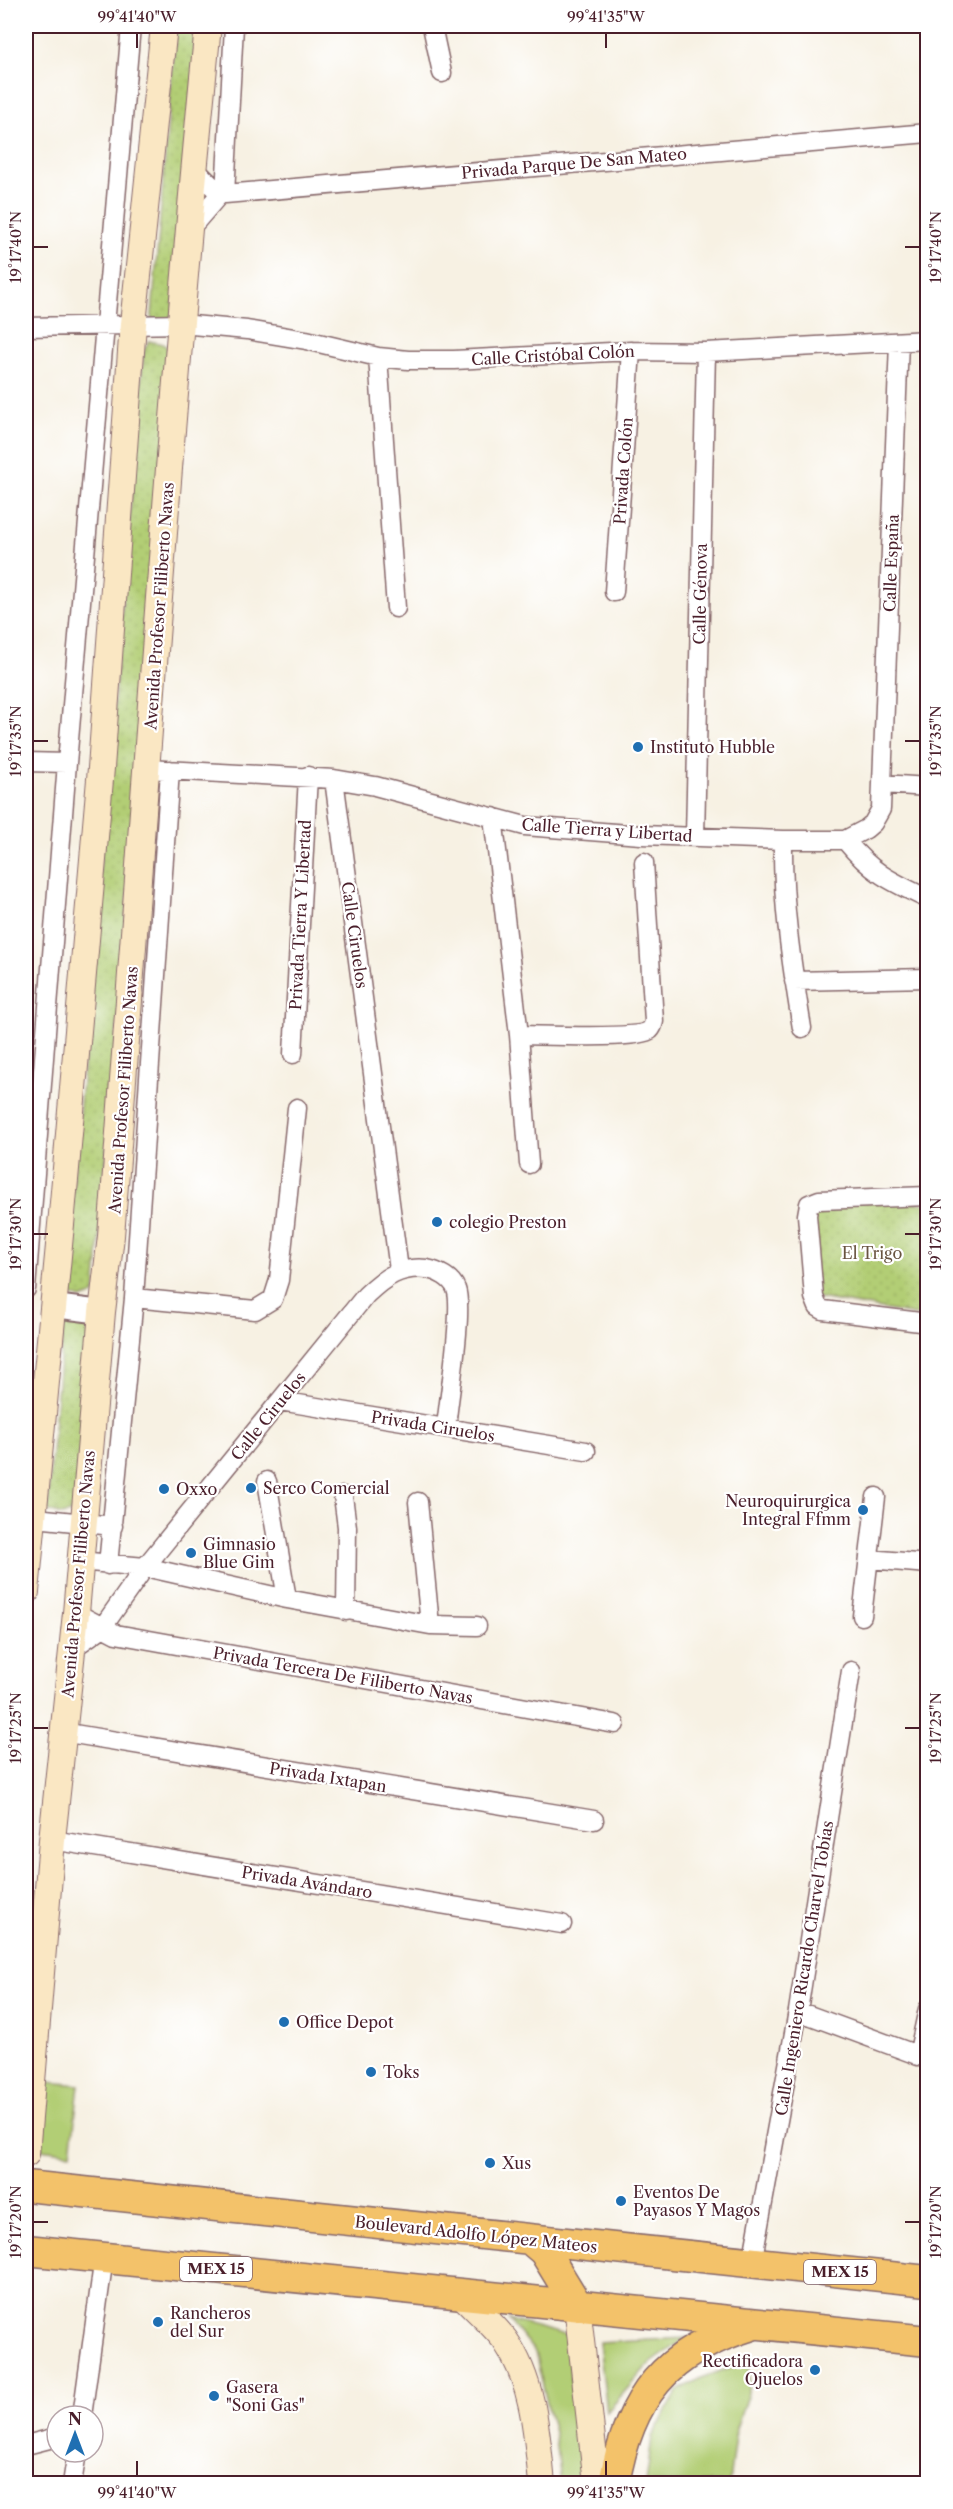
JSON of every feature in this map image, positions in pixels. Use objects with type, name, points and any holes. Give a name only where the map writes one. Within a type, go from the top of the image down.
[{"type":"main road","points":[[26,1592],[30,1518],[54,1306],[101,768],[133,324],[164,26]]},
{"type":"main road","name":"Avenida Profesor Filiberto Navas","points":[[26,2154],[52,1840],[76,1613],[102,1312],[158,770],[158,596],[188,232],[208,26]]},
{"type":"main road","name":"Boulevard Adolfo López Mateos","points":[[26,2186],[927,2281]]},
{"type":"main road","points":[[531,2240],[544,2251],[577,2305],[597,2484]]},
{"type":"main road","name":"MEX 15","points":[[26,2250],[927,2341]]},
{"type":"main road","points":[[460,2293],[503,2338],[516,2358],[536,2422],[542,2484]]},
{"type":"main road","points":[[614,2484],[618,2458],[633,2416],[654,2382],[682,2358],[717,2338],[757,2324]]},
{"type":"street","points":[[26,1289],[29,1208],[131,26]]},
{"type":"street","points":[[188,232],[222,194],[234,26]]},
{"type":"street","points":[[432,26],[442,73]]},
{"type":"street","name":"Privada Parque De San Mateo","points":[[222,194],[927,133]]},
{"type":"street","points":[[194,168],[222,194]]},
{"type":"street","name":"Calle Cristóbal Colón","points":[[26,327],[182,324],[266,333],[378,357],[454,360],[631,351],[706,352],[927,340]]},
{"type":"street","name":"Calle España","points":[[883,783],[899,342]]},
{"type":"street","name":"Privada Colón","points":[[614,592],[631,351]]},
{"type":"street","name":"Calle Génova","points":[[695,836],[706,352]]},
{"type":"street","points":[[378,357],[396,608]]},
{"type":"street","points":[[26,762],[67,763]]},
{"type":"street","points":[[108,1565],[134,1299],[158,770]]},
{"type":"street","name":"Calle Tierra y Libertad","points":[[158,770],[334,778],[375,786],[525,826],[641,835],[845,840]]},
{"type":"street","name":"Privada Tierra Y Libertad","points":[[293,1054],[308,776]]},
{"type":"street","name":"Calle Ciruelos","points":[[72,1649],[102,1628],[145,1567],[366,1295],[387,1276],[399,1270],[334,778]]},
{"type":"street","points":[[927,787],[883,783],[881,809],[873,823],[860,833],[845,840],[866,865],[927,899]]},
{"type":"street","points":[[493,817],[519,1035],[529,1164]]},
{"type":"street","points":[[783,840],[794,981],[802,1028]]},
{"type":"street","points":[[519,1035],[628,1035],[646,1032],[652,1027],[654,1021],[644,862]]},
{"type":"street","points":[[794,981],[927,978]]},
{"type":"street","points":[[134,1299],[255,1310],[273,1299],[279,1280],[297,1108]]},
{"type":"street","points":[[927,1196],[819,1200],[810,1204],[807,1215],[814,1297],[818,1307],[823,1310],[927,1323]]},
{"type":"street","points":[[399,1270],[415,1268],[432,1270],[445,1276],[456,1288],[458,1312],[446,1428]]},
{"type":"street","points":[[54,1306],[102,1312]]},
{"type":"street","name":"Privada Ciruelos","points":[[280,1401],[586,1451]]},
{"type":"street","points":[[267,1481],[287,1599]]},
{"type":"street","points":[[343,1496],[346,1527],[346,1611]]},
{"type":"street","points":[[862,1616],[876,1497]]},
{"type":"street","points":[[418,1502],[430,1625]]},
{"type":"street","points":[[30,1518],[113,1526]]},
{"type":"street","points":[[869,1559],[927,1564]]},
{"type":"street","points":[[79,1562],[145,1567],[287,1599],[430,1625],[477,1626]]},
{"type":"street","name":"Privada Tercera De Filiberto Navas","points":[[76,1613],[116,1634],[615,1724]]},
{"type":"street","name":"Calle Ingeniero Ricardo Charvel Tobías","points":[[752,2263],[798,2011],[851,1671]]},
{"type":"street","name":"Privada Ixtapan","points":[[62,1732],[594,1820]]},
{"type":"street","name":"Privada Avándaro","points":[[52,1840],[562,1924]]},
{"type":"street","points":[[798,2011],[923,2057],[927,2009]]},
{"type":"street","points":[[84,2404],[104,2257]]},
{"type":"street","points":[[26,2445],[45,2440]]},
{"type":"street","points":[[72,2484],[74,2464]]},
{"type":"green space","points":[[176,26],[199,26],[171,334],[159,333],[151,327]]},
{"type":"green space","points":[[149,341],[163,344],[173,353],[95,1294],[81,1299],[64,1292],[144,350]]},
{"type":"green space","name":"El Trigo","points":[[867,1198],[927,1204],[927,1317],[814,1297],[807,1210]]},
{"type":"green space","points":[[70,1321],[91,1323],[79,1511],[61,1515],[47,1510],[63,1326]]},
{"type":"green space","points":[[48,2082],[79,2085],[71,2153],[41,2149]]},
{"type":"green space","points":[[509,2320],[566,2335],[583,2483],[560,2483],[555,2437],[535,2352]]},
{"type":"green space","points":[[686,2338],[647,2366],[607,2412],[599,2343]]},
{"type":"green space","points":[[750,2360],[748,2393],[736,2428],[729,2483],[646,2483],[652,2437],[678,2391],[699,2379]]},
{"type":"place","name":"Instituto Hubble","points":[[638,747]]},
{"type":"place","name":"colegio Preston","points":[[437,1222]]},
{"type":"place","name":"Serco Comercial","points":[[251,1488]]},
{"type":"place","name":"Oxxo","points":[[164,1489]]},
{"type":"place","name":"Neuroquirurgica Integral Ffmm","points":[[863,1510]]},
{"type":"place","name":"Gimnasio Blue Gim","points":[[191,1553]]},
{"type":"place","name":"Office Depot","points":[[284,2022]]},
{"type":"place","name":"Toks","points":[[371,2072]]},
{"type":"place","name":"Xus","points":[[490,2163]]},
{"type":"place","name":"Eventos De Payasos Y Magos","points":[[621,2201]]},
{"type":"place","name":"Rancheros del Sur","points":[[158,2322]]},
{"type":"place","name":"Rectificadora Ojuelos","points":[[815,2370]]},
{"type":"place","name":"Gasera \"Soni Gas\"","points":[[214,2396]]}]
